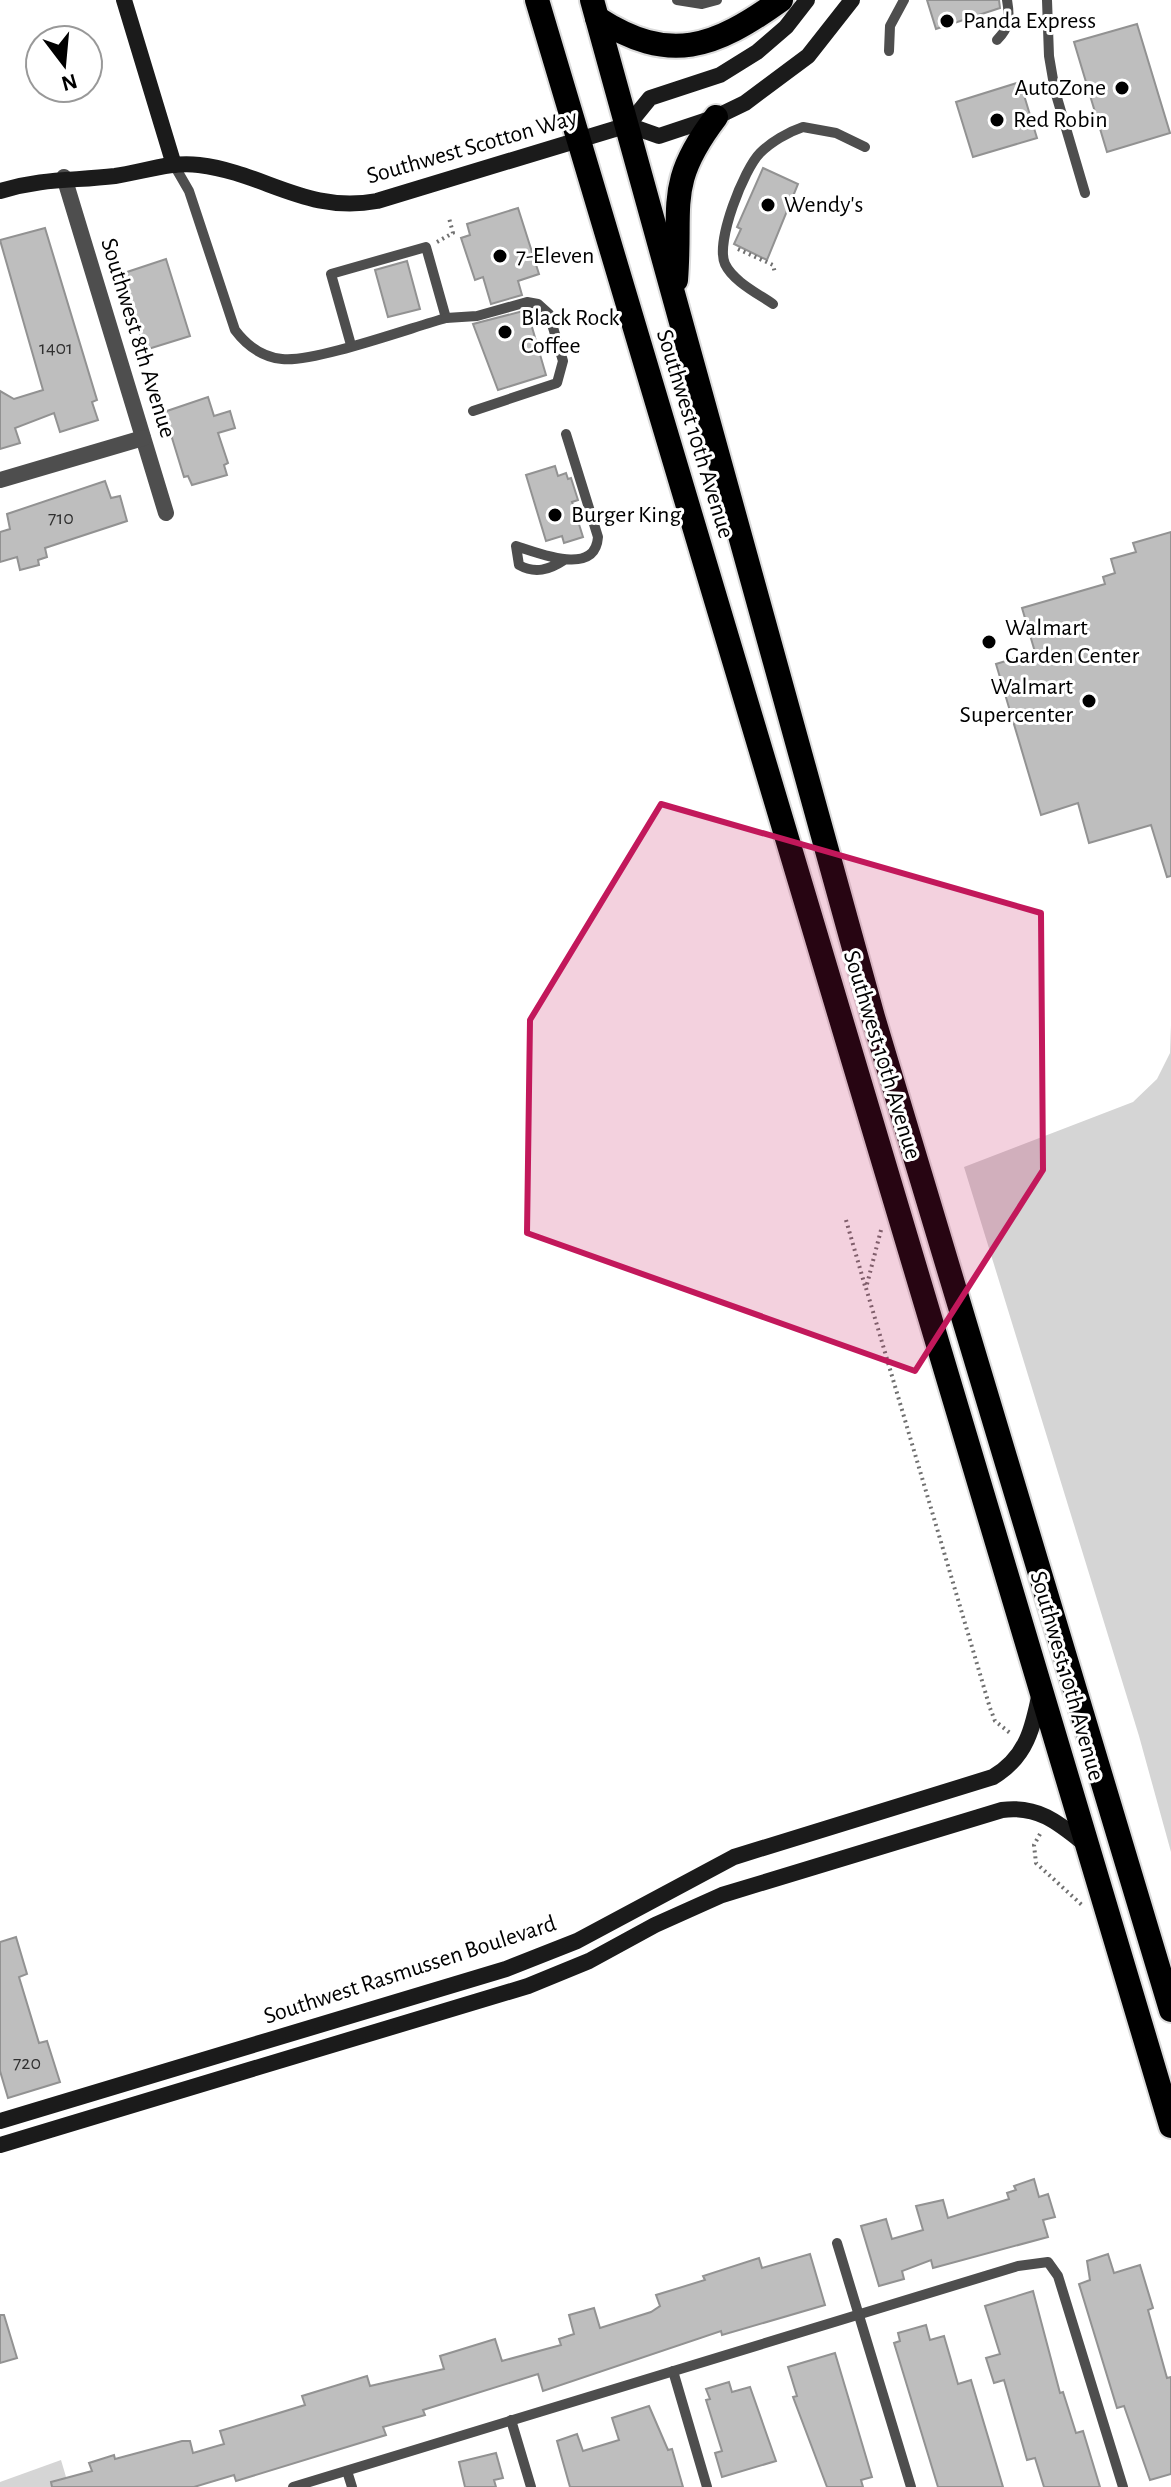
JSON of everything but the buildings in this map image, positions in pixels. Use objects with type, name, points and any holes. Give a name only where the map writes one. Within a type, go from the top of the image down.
[{"type":"highway","name":"Southwest 10th Avenue","points":[[537,0],[1171,2126]]},
{"type":"highway","points":[[594,9],[637,40],[677,47],[728,32],[781,0]]},
{"type":"highway","name":"Southwest 10th Avenue","points":[[594,9],[873,1017],[1171,2010]]},
{"type":"highway","points":[[674,294],[680,235],[677,193],[687,161],[716,117]]},
{"type":"street","points":[[124,0],[174,165]]},
{"type":"street","name":"Southwest Scotton Way","points":[[0,191],[64,177],[111,176],[174,165],[199,165],[318,202],[359,204],[628,125],[650,98],[706,81],[744,61],[786,27],[807,0]]},
{"type":"street","points":[[628,125],[659,136],[716,117],[745,103],[790,71],[826,36],[852,0]]},
{"type":"street","name":"Southwest 8th Avenue","points":[[64,177],[166,513]]},
{"type":"street","points":[[0,480],[143,438]]},
{"type":"street","name":"Southwest Rasmussen Boulevard","points":[[0,2121],[506,1969],[577,1941],[734,1857],[993,1777],[1013,1764],[1022,1752],[1032,1728],[1041,1686]]},
{"type":"street","name":"Southwest Rasmussen Boulevard","points":[[0,2145],[528,1986],[589,1961],[655,1925],[722,1895],[1002,1810],[1032,1808],[1059,1823],[1087,1846]]},
{"type":"lane","points":[[677,0],[702,4],[717,0]]},
{"type":"lane","points":[[889,51],[890,26],[904,0]]},
{"type":"lane","points":[[997,40],[1006,31],[1010,17],[1007,0]]},
{"type":"lane","points":[[1047,0],[1049,56],[1055,91],[1085,193]]},
{"type":"lane","points":[[773,304],[732,274],[722,253],[725,230],[754,162],[759,154],[803,127],[836,133],[865,147]]},
{"type":"lane","points":[[174,165],[189,191],[231,320],[242,339],[259,353],[281,359],[304,358],[446,318],[477,316],[527,302],[538,304],[549,314],[563,361],[561,376],[550,388],[473,411]]},
{"type":"lane","points":[[351,345],[331,274],[426,247],[446,318]]},
{"type":"lane","points":[[564,560],[516,546],[519,565],[526,569],[543,571],[564,560],[590,555],[598,537],[566,434]]},
{"type":"lane","points":[[837,2243],[911,2487]]},
{"type":"lane","points":[[293,2487],[1018,2266],[1048,2262],[1058,2276],[1123,2487]]},
{"type":"lane","points":[[673,2371],[707,2487]]},
{"type":"lane","points":[[511,2420],[531,2487]]},
{"type":"lane","points":[[347,2471],[352,2487]]},
{"type":"path","points":[[426,247],[453,233],[449,218]]},
{"type":"path","points":[[733,247],[773,265],[775,273]]},
{"type":"path","points":[[846,1220],[990,1708],[1004,1731]]},
{"type":"path","points":[[866,1288],[882,1229]]},
{"type":"path","points":[[1039,1836],[1034,1855],[1042,1871],[1111,1925]]},
{"type":"highlighted area","points":[[661,804],[1041,913],[1043,1170],[915,1371],[527,1233],[530,1020]]},
{"type":"shaded area","points":[[1171,1025],[1171,1852],[1139,1736],[964,1167],[1133,1102],[1157,1079],[1170,1053]]},
{"type":"shaded area","points":[[61,2460],[69,2487],[0,2487],[0,2482]]},
{"type":"place","name":"Panda Express","points":[[947,21]]},
{"type":"place","name":"AutoZone","points":[[1122,88]]},
{"type":"place","name":"Red Robin","points":[[997,120]]},
{"type":"place","name":"Wendy's","points":[[768,205]]},
{"type":"place","name":"7-Eleven","points":[[500,256]]},
{"type":"place","name":"Black Rock Coffee","points":[[505,332]]},
{"type":"place","name":"Burger King","points":[[555,515]]},
{"type":"place","name":"Walmart Garden Center","points":[[989,642]]},
{"type":"place","name":"Walmart Supercenter","points":[[1089,701]]}]
